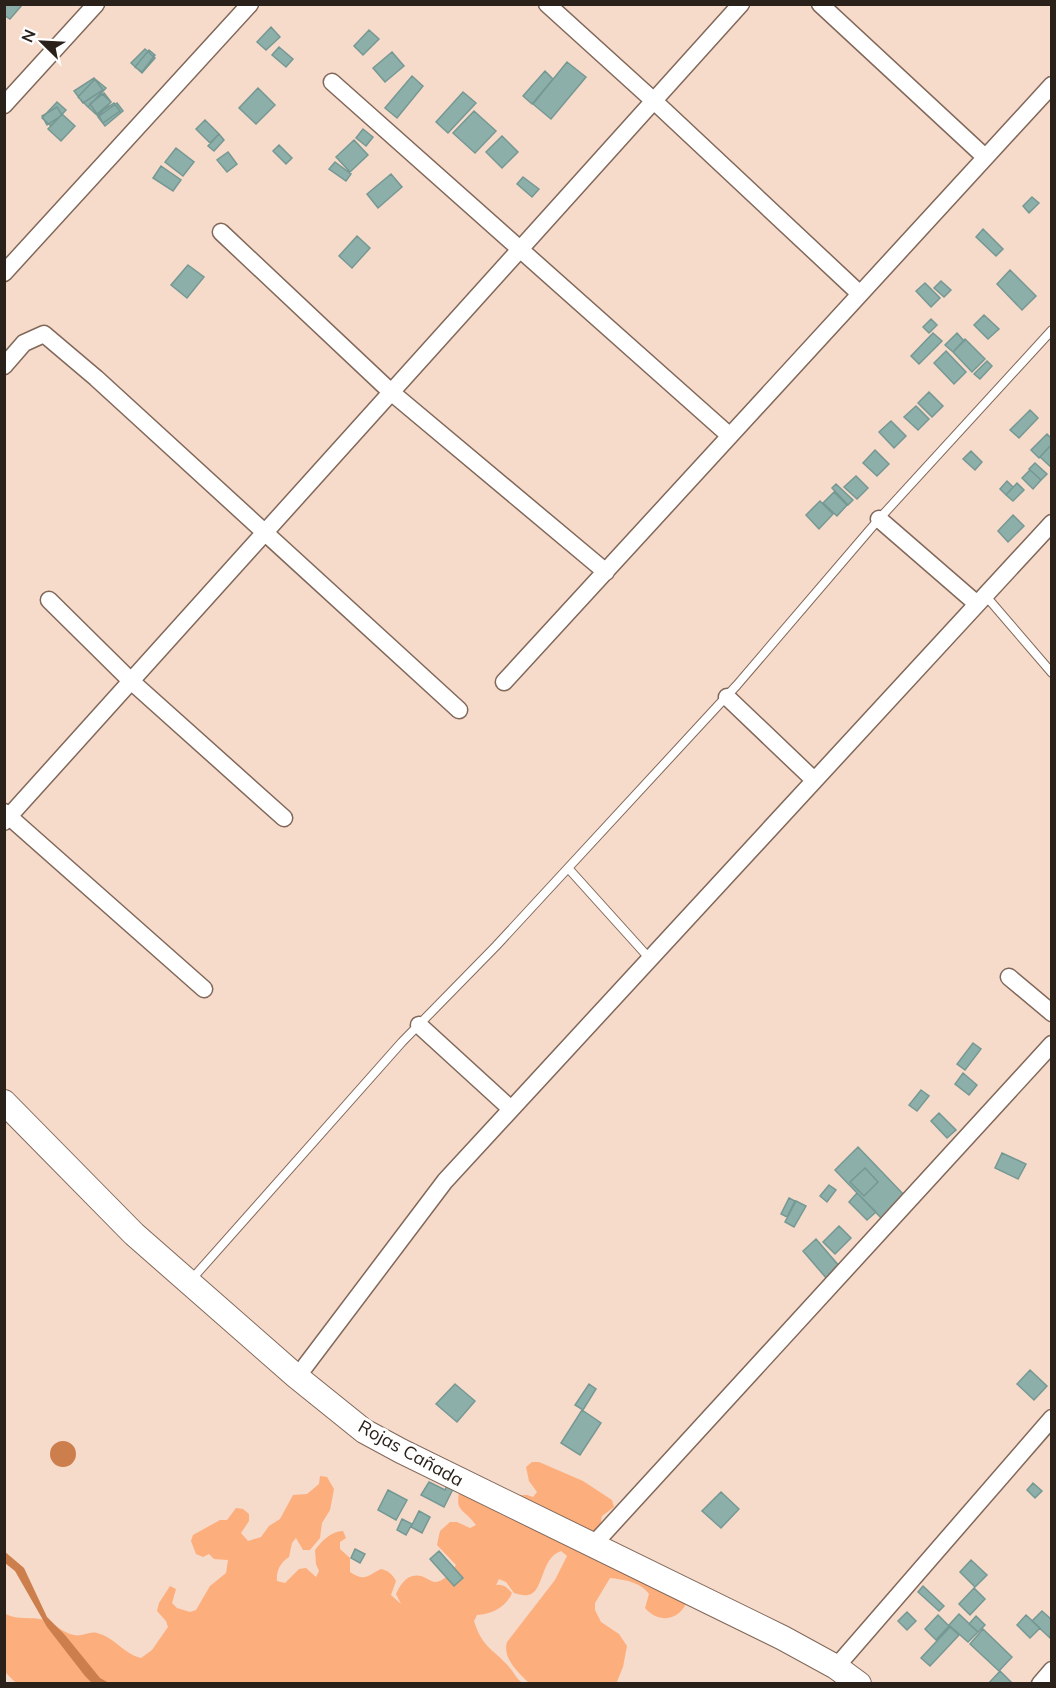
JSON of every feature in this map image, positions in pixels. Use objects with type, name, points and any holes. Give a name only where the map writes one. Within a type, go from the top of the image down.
[{"type":"main road","name":"Rojas Cañada","points":[[4,1102],[134,1234],[297,1377],[364,1431],[783,1638],[836,1667],[859,1683]]},
{"type":"street","points":[[4,105],[96,4]]},
{"type":"street","points":[[4,273],[250,4]]},
{"type":"street","points":[[547,4],[860,294]]},
{"type":"street","points":[[204,989],[6,816],[266,532],[741,4]]},
{"type":"street","points":[[820,4],[985,157]]},
{"type":"street","points":[[332,82],[730,436]]},
{"type":"street","points":[[504,682],[1052,84]]},
{"type":"street","points":[[221,232],[392,392],[606,572]]},
{"type":"street","points":[[4,366],[24,343],[44,334],[266,532],[459,710]]},
{"type":"street","points":[[879,519],[981,600]]},
{"type":"street","points":[[297,1377],[445,1181],[1052,523]]},
{"type":"street","points":[[49,600],[131,681],[284,818]]},
{"type":"street","points":[[727,697],[814,780]]},
{"type":"street","points":[[1009,977],[1052,1013]]},
{"type":"street","points":[[419,1025],[511,1109]]},
{"type":"street","points":[[592,1545],[1052,1044]]},
{"type":"street","points":[[836,1667],[1052,1418]]},
{"type":"street","points":[[1040,1683],[1052,1670]]},
{"type":"lane","points":[[189,1282],[419,1025],[727,697],[879,519],[1052,330]]},
{"type":"lane","points":[[981,600],[1052,673]]},
{"type":"lane","points":[[568,868],[650,959]]},
{"type":"shaded area","points":[[63,1441],[72,1445],[76,1454],[72,1463],[63,1467],[54,1463],[50,1454],[54,1445]]},
{"type":"shaded area","points":[[532,1462],[539,1462],[583,1481],[612,1500],[614,1507],[602,1516],[595,1536],[688,1598],[676,1615],[670,1618],[657,1617],[645,1608],[649,1594],[646,1590],[632,1582],[610,1578],[595,1603],[595,1610],[601,1622],[619,1634],[627,1646],[623,1667],[616,1684],[529,1683],[509,1659],[507,1642],[555,1580],[567,1556],[561,1551],[549,1561],[533,1593],[521,1595],[514,1593],[506,1582],[499,1579],[496,1585],[503,1586],[512,1593],[498,1609],[477,1615],[474,1621],[485,1643],[523,1683],[16,1683],[5,1672],[4,1613],[14,1617],[45,1620],[74,1635],[97,1633],[141,1658],[152,1650],[168,1627],[157,1611],[159,1603],[170,1586],[176,1589],[172,1603],[177,1608],[190,1612],[196,1610],[210,1586],[226,1573],[228,1560],[214,1559],[209,1554],[203,1557],[196,1554],[191,1541],[193,1535],[220,1520],[227,1520],[236,1508],[243,1509],[249,1514],[249,1521],[241,1533],[248,1541],[261,1537],[269,1526],[280,1519],[293,1495],[307,1494],[319,1484],[320,1476],[327,1477],[334,1489],[330,1510],[322,1523],[320,1538],[310,1550],[303,1550],[296,1538],[292,1543],[289,1557],[279,1568],[277,1581],[285,1583],[299,1569],[306,1568],[316,1577],[319,1571],[315,1550],[331,1535],[343,1531],[346,1538],[340,1542],[340,1549],[350,1558],[350,1572],[363,1577],[381,1569],[388,1572],[396,1581],[391,1595],[401,1604],[396,1594],[409,1577],[416,1575],[432,1581],[441,1581],[456,1565],[437,1545],[440,1531],[450,1522],[457,1522],[470,1528],[476,1525],[459,1505],[461,1485],[533,1497],[537,1492],[529,1481],[526,1467]]},
{"type":"shaded area","points":[[4,1551],[24,1568],[47,1617],[100,1678],[109,1683],[92,1683],[85,1676],[47,1627],[15,1571],[5,1563]]},
{"type":"building","points":[[7,4],[22,5],[10,19],[4,15],[4,7]]},
{"type":"building","points":[[271,27],[280,37],[266,50],[257,42]]},
{"type":"building","points":[[369,30],[379,39],[363,55],[354,46]]},
{"type":"building","points":[[279,47],[293,59],[286,67],[272,55]]},
{"type":"building","points":[[145,49],[155,58],[142,73],[131,63]]},
{"type":"building","points":[[149,50],[155,55],[142,72],[135,67]]},
{"type":"building","points":[[392,52],[404,66],[385,82],[373,68]]},
{"type":"building","points":[[567,62],[586,77],[551,119],[533,104]]},
{"type":"building","points":[[545,71],[553,79],[532,104],[523,96]]},
{"type":"building","points":[[412,76],[423,86],[397,118],[385,108]]},
{"type":"building","points":[[94,78],[103,90],[83,103],[74,91]]},
{"type":"building","points":[[95,79],[106,88],[88,107],[78,97]]},
{"type":"building","points":[[258,88],[275,105],[256,124],[239,108]]},
{"type":"building","points":[[463,92],[476,103],[448,133],[436,122]]},
{"type":"building","points":[[101,93],[111,102],[98,116],[88,107]]},
{"type":"building","points":[[104,93],[111,102],[97,114],[90,104]]},
{"type":"building","points":[[57,102],[66,110],[51,126],[42,118]]},
{"type":"building","points":[[114,103],[120,111],[103,123],[98,114]]},
{"type":"building","points":[[117,103],[123,111],[105,126],[98,117]]},
{"type":"building","points":[[57,107],[62,115],[47,125],[42,116]]},
{"type":"building","points":[[474,111],[496,131],[475,153],[453,133]]},
{"type":"building","points":[[62,114],[75,126],[61,141],[48,129]]},
{"type":"building","points":[[205,120],[219,134],[210,143],[196,129]]},
{"type":"building","points":[[363,129],[373,137],[366,146],[356,138]]},
{"type":"building","points":[[219,134],[224,140],[214,151],[208,146]]},
{"type":"building","points":[[502,136],[518,152],[502,168],[486,152]]},
{"type":"building","points":[[354,140],[368,155],[350,172],[336,157]]},
{"type":"building","points":[[279,145],[292,158],[286,164],[273,151]]},
{"type":"building","points":[[176,148],[194,162],[183,176],[165,162]]},
{"type":"building","points":[[228,152],[237,164],[227,172],[217,160]]},
{"type":"building","points":[[335,162],[351,174],[346,181],[329,169]]},
{"type":"building","points":[[161,166],[181,180],[173,191],[153,178]]},
{"type":"building","points":[[391,174],[402,187],[378,208],[367,194]]},
{"type":"building","points":[[523,177],[539,189],[532,197],[517,184]]},
{"type":"building","points":[[1032,197],[1039,203],[1029,213],[1023,206]]},
{"type":"building","points":[[983,229],[1003,249],[996,256],[976,237]]},
{"type":"building","points":[[357,236],[370,248],[352,268],[339,256]]},
{"type":"building","points":[[188,265],[204,277],[187,298],[171,285]]},
{"type":"building","points":[[1010,270],[1036,296],[1022,310],[997,284]]},
{"type":"building","points":[[941,281],[951,290],[944,297],[934,288]]},
{"type":"building","points":[[925,283],[940,298],[931,307],[916,291]]},
{"type":"building","points":[[984,315],[999,329],[988,339],[974,325]]},
{"type":"building","points":[[931,319],[937,325],[929,333],[923,327]]},
{"type":"building","points":[[933,333],[942,341],[919,364],[911,356]]},
{"type":"building","points":[[957,333],[964,341],[953,352],[945,345]]},
{"type":"building","points":[[965,339],[985,359],[972,372],[953,352]]},
{"type":"building","points":[[946,351],[966,372],[954,384],[934,363]]},
{"type":"building","points":[[987,361],[992,366],[980,379],[974,374]]},
{"type":"building","points":[[929,392],[943,406],[932,417],[918,403]]},
{"type":"building","points":[[916,406],[929,419],[918,430],[904,417]]},
{"type":"building","points":[[1030,410],[1038,418],[1019,438],[1010,430]]},
{"type":"building","points":[[891,421],[906,436],[894,448],[879,432]]},
{"type":"building","points":[[1047,434],[1052,439],[1052,444],[1039,458],[1031,450]]},
{"type":"building","points":[[1052,444],[1052,468],[1040,457]]},
{"type":"building","points":[[875,450],[889,464],[877,476],[863,463]]},
{"type":"building","points":[[971,451],[982,462],[975,470],[963,459]]},
{"type":"building","points":[[1035,463],[1047,474],[1041,480],[1029,469]]},
{"type":"building","points":[[1030,470],[1041,480],[1033,489],[1022,478]]},
{"type":"building","points":[[856,476],[868,488],[857,499],[844,487]]},
{"type":"building","points":[[1007,481],[1013,487],[1006,495],[1000,489]]},
{"type":"building","points":[[1017,483],[1024,490],[1013,501],[1006,495]]},
{"type":"building","points":[[836,484],[853,500],[848,505],[832,488]]},
{"type":"building","points":[[834,492],[847,505],[837,516],[823,503]]},
{"type":"building","points":[[820,501],[833,514],[819,529],[806,515]]},
{"type":"building","points":[[1013,515],[1024,526],[1008,542],[998,531]]},
{"type":"building","points":[[973,1043],[981,1049],[965,1070],[957,1064]]},
{"type":"building","points":[[963,1073],[977,1085],[969,1095],[955,1084]]},
{"type":"building","points":[[921,1090],[929,1096],[917,1111],[909,1105]]},
{"type":"building","points":[[939,1113],[956,1130],[947,1138],[931,1121]]},
{"type":"building","points":[[858,1147],[905,1196],[883,1220],[835,1170]]},
{"type":"building","points":[[1002,1153],[1026,1164],[1018,1179],[995,1168]]},
{"type":"building","points":[[865,1168],[878,1182],[864,1196],[850,1182]]},
{"type":"building","points":[[829,1185],[836,1190],[827,1202],[820,1196]]},
{"type":"building","points":[[857,1193],[876,1212],[867,1220],[849,1202]]},
{"type":"building","points":[[789,1198],[795,1201],[787,1217],[781,1214]]},
{"type":"building","points":[[796,1201],[806,1206],[794,1227],[785,1222]]},
{"type":"building","points":[[839,1226],[851,1238],[835,1254],[823,1242]]},
{"type":"building","points":[[816,1239],[840,1267],[827,1279],[803,1251]]},
{"type":"building","points":[[1030,1370],[1047,1386],[1034,1400],[1017,1384]]},
{"type":"building","points":[[455,1384],[475,1401],[457,1422],[436,1404]]},
{"type":"building","points":[[589,1384],[596,1389],[583,1410],[575,1405]]},
{"type":"building","points":[[582,1410],[601,1423],[580,1455],[561,1443]]},
{"type":"building","points":[[429,1482],[445,1490],[448,1483],[454,1487],[444,1507],[421,1495]]},
{"type":"building","points":[[1033,1483],[1042,1491],[1035,1498],[1027,1490]]},
{"type":"building","points":[[388,1490],[407,1500],[396,1520],[378,1510]]},
{"type":"building","points":[[721,1492],[739,1509],[721,1528],[702,1511]]},
{"type":"building","points":[[419,1511],[430,1517],[422,1533],[411,1527]]},
{"type":"building","points":[[402,1519],[412,1524],[406,1535],[397,1530]]},
{"type":"building","points":[[355,1549],[365,1554],[360,1563],[351,1558]]},
{"type":"building","points":[[439,1551],[463,1578],[454,1586],[430,1559]]},
{"type":"building","points":[[971,1560],[987,1575],[975,1587],[960,1572]]},
{"type":"building","points":[[923,1586],[944,1606],[939,1611],[918,1592]]},
{"type":"building","points":[[974,1588],[985,1599],[970,1615],[959,1604]]},
{"type":"building","points":[[1042,1611],[1052,1620],[1050,1638],[1032,1621]]},
{"type":"building","points":[[907,1612],[916,1621],[907,1630],[898,1621]]},
{"type":"building","points":[[959,1614],[978,1632],[968,1642],[949,1625]]},
{"type":"building","points":[[938,1615],[949,1626],[936,1640],[925,1629]]},
{"type":"building","points":[[1026,1615],[1040,1628],[1030,1638],[1017,1625]]},
{"type":"building","points":[[976,1616],[985,1625],[978,1632],[969,1624]]},
{"type":"building","points":[[950,1627],[959,1635],[930,1666],[921,1658]]},
{"type":"building","points":[[983,1629],[1012,1657],[999,1671],[970,1644]]},
{"type":"building","points":[[1000,1671],[1013,1684],[988,1684]]}]
